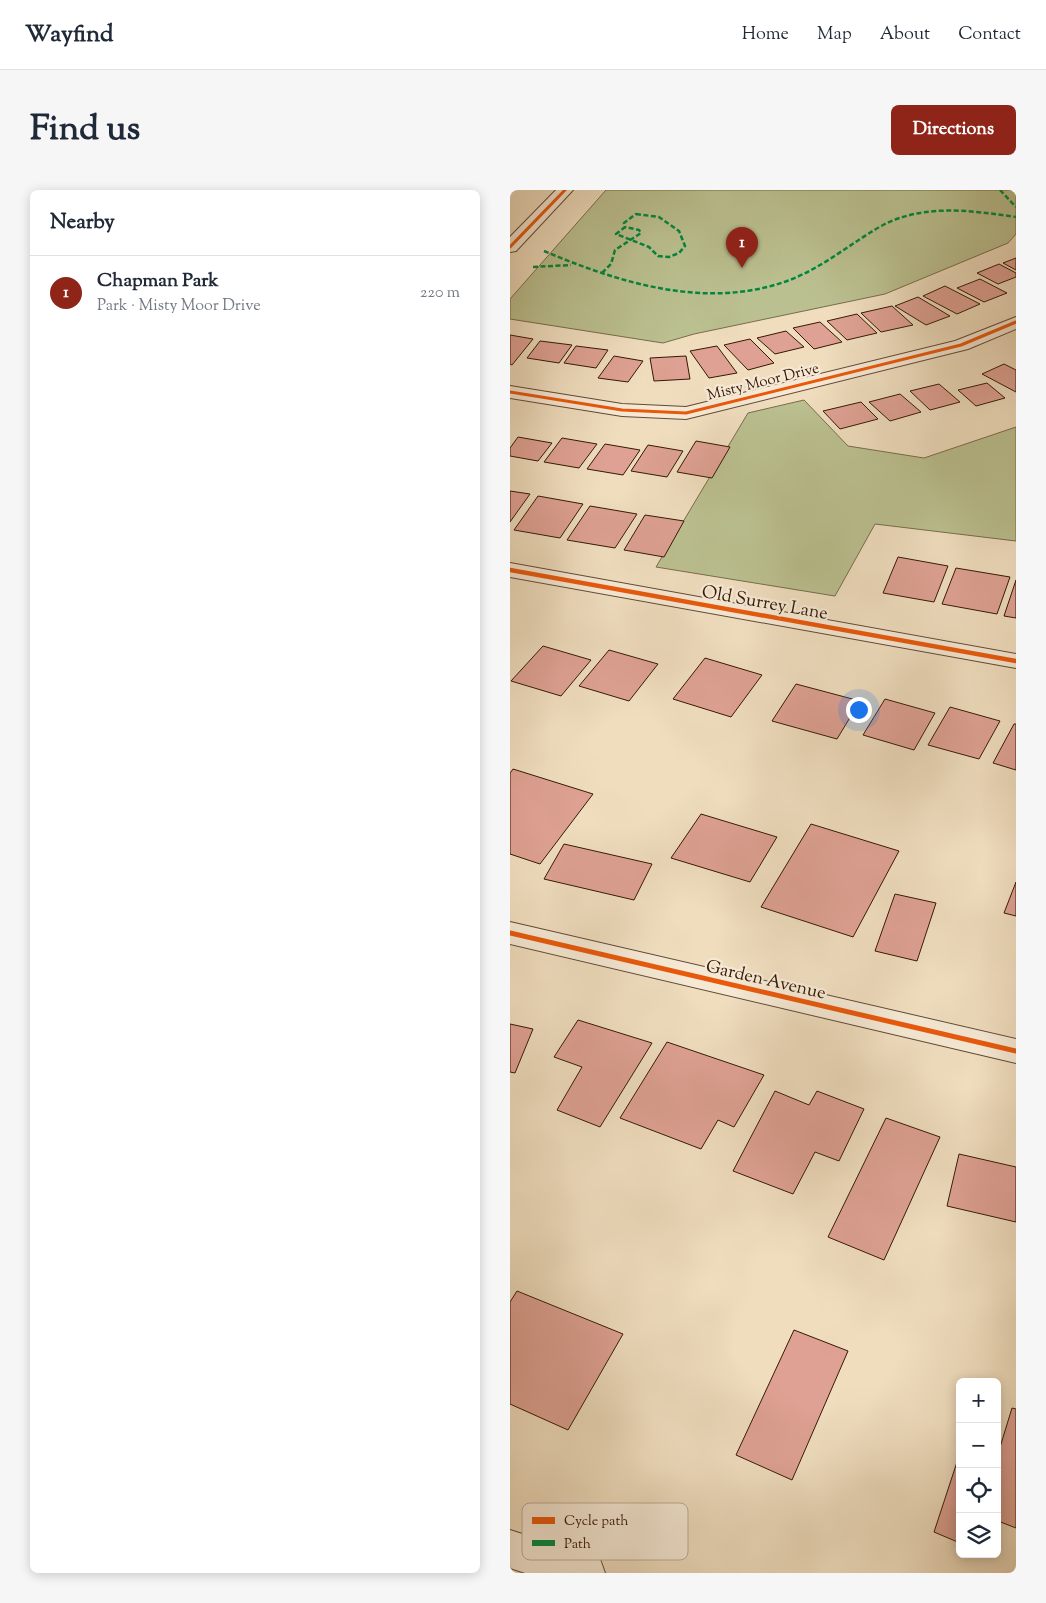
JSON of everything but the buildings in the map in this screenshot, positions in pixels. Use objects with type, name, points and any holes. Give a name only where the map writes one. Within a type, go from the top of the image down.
[{"type":"street","points":[[510,248],[565,190]]},
{"type":"street","name":"Misty Moor Drive","points":[[510,392],[622,410],[686,413],[962,345],[1016,322]]},
{"type":"street","name":"Old Surrey Lane","points":[[510,570],[1016,661]]},
{"type":"street","name":"Garden Avenue","points":[[510,933],[1016,1052]]},
{"type":"street","points":[[510,1549],[522,1553]]},
{"type":"street","points":[[545,1560],[586,1573]]},
{"type":"green space","points":[[606,190],[1016,190],[1016,234],[1008,243],[885,294],[694,334],[663,343],[510,319],[510,299]]},
{"type":"green space","points":[[804,400],[848,446],[924,458],[1016,427],[1016,541],[875,524],[835,596],[656,567],[748,413]]},
{"type":"marked path","points":[[1000,190],[1016,207]]},
{"type":"marked path","points":[[544,251],[608,275],[657,287],[703,294],[724,294],[767,287],[798,277],[828,261],[885,224],[900,217],[916,213],[949,210],[983,212],[1016,217]]},
{"type":"marked path","points":[[636,214],[659,217],[679,231],[685,246],[679,253],[669,257],[658,256],[649,247],[616,234],[625,227],[624,223],[636,214]]},
{"type":"marked path","points":[[602,273],[611,264],[615,250],[641,233],[639,230],[625,227]]},
{"type":"marked path","points":[[533,267],[571,265]]},
{"type":"cycle path","points":[[510,247],[565,190]]},
{"type":"cycle path","points":[[510,392],[622,410],[686,413],[961,345],[1016,322]]},
{"type":"cycle path","points":[[510,570],[1016,661]]},
{"type":"cycle path","points":[[510,933],[1016,1051]]},
{"type":"place","name":"Chapman Park","points":[[742,268]]}]
